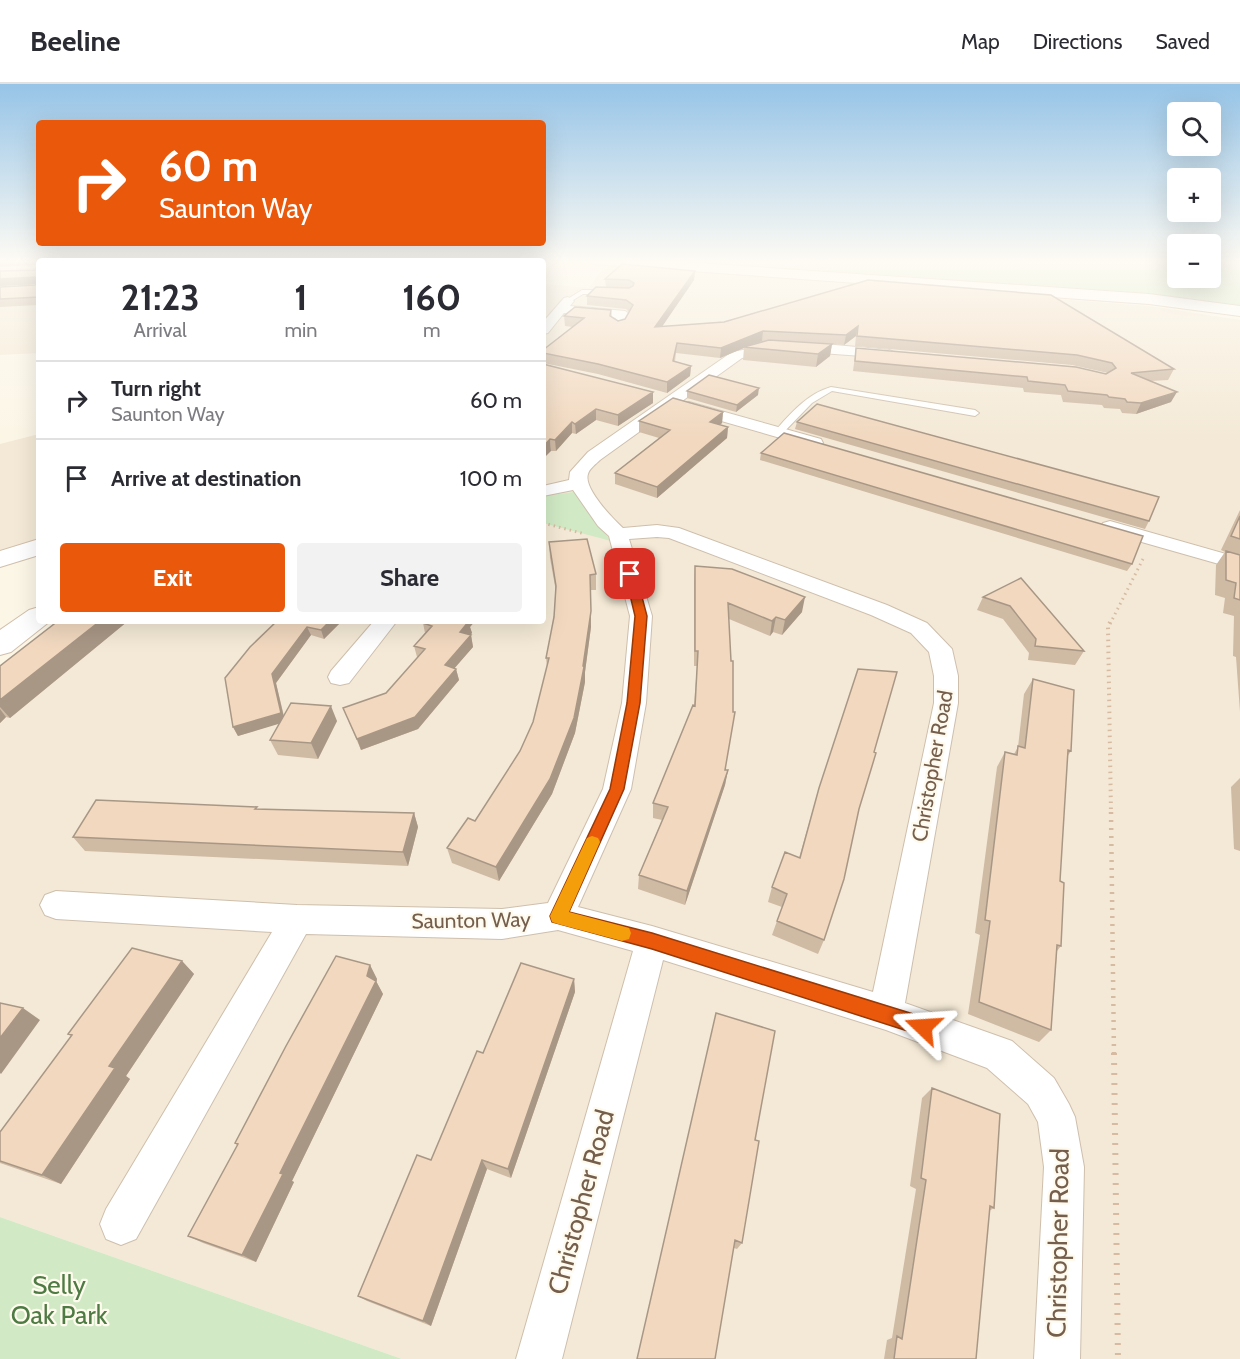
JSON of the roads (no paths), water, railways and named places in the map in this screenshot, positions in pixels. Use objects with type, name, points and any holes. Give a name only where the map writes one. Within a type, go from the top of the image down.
[{"type":"street","points":[[618,324],[622,320]]},
{"type":"street","points":[[546,490],[578,484],[579,472],[658,398],[728,360],[762,347],[819,347],[899,355]]},
{"type":"street","points":[[658,398],[835,449]]},
{"type":"street","name":"Saunton Way","points":[[56,906],[297,919],[502,924],[558,916],[617,789],[634,703],[641,616],[618,534],[605,522],[578,484]]},
{"type":"street","points":[[1096,523],[1240,564]]},
{"type":"street","name":"Christopher Road","points":[[618,534],[672,532],[879,610],[919,628],[939,649],[946,676],[946,703],[886,1013]]},
{"type":"street","points":[[3,558],[36,548]]},
{"type":"street","points":[[3,558],[36,554]]},
{"type":"street","points":[[0,645],[36,618]]},
{"type":"street","points":[[340,677],[384,624]]},
{"type":"street","name":"Christopher Road","points":[[558,916],[652,941],[886,1013],[999,1054],[1041,1091],[1056,1117],[1064,1167],[1057,1359]]},
{"type":"street","points":[[121,1224],[297,919]]},
{"type":"street","name":"Christopher Road","points":[[539,1359],[652,941]]},
{"type":"lane","points":[[778,433],[798,411],[823,391],[831,389],[975,413]]},
{"type":"park label","name":"Selly Oak Park","points":[[59,1300]]}]
